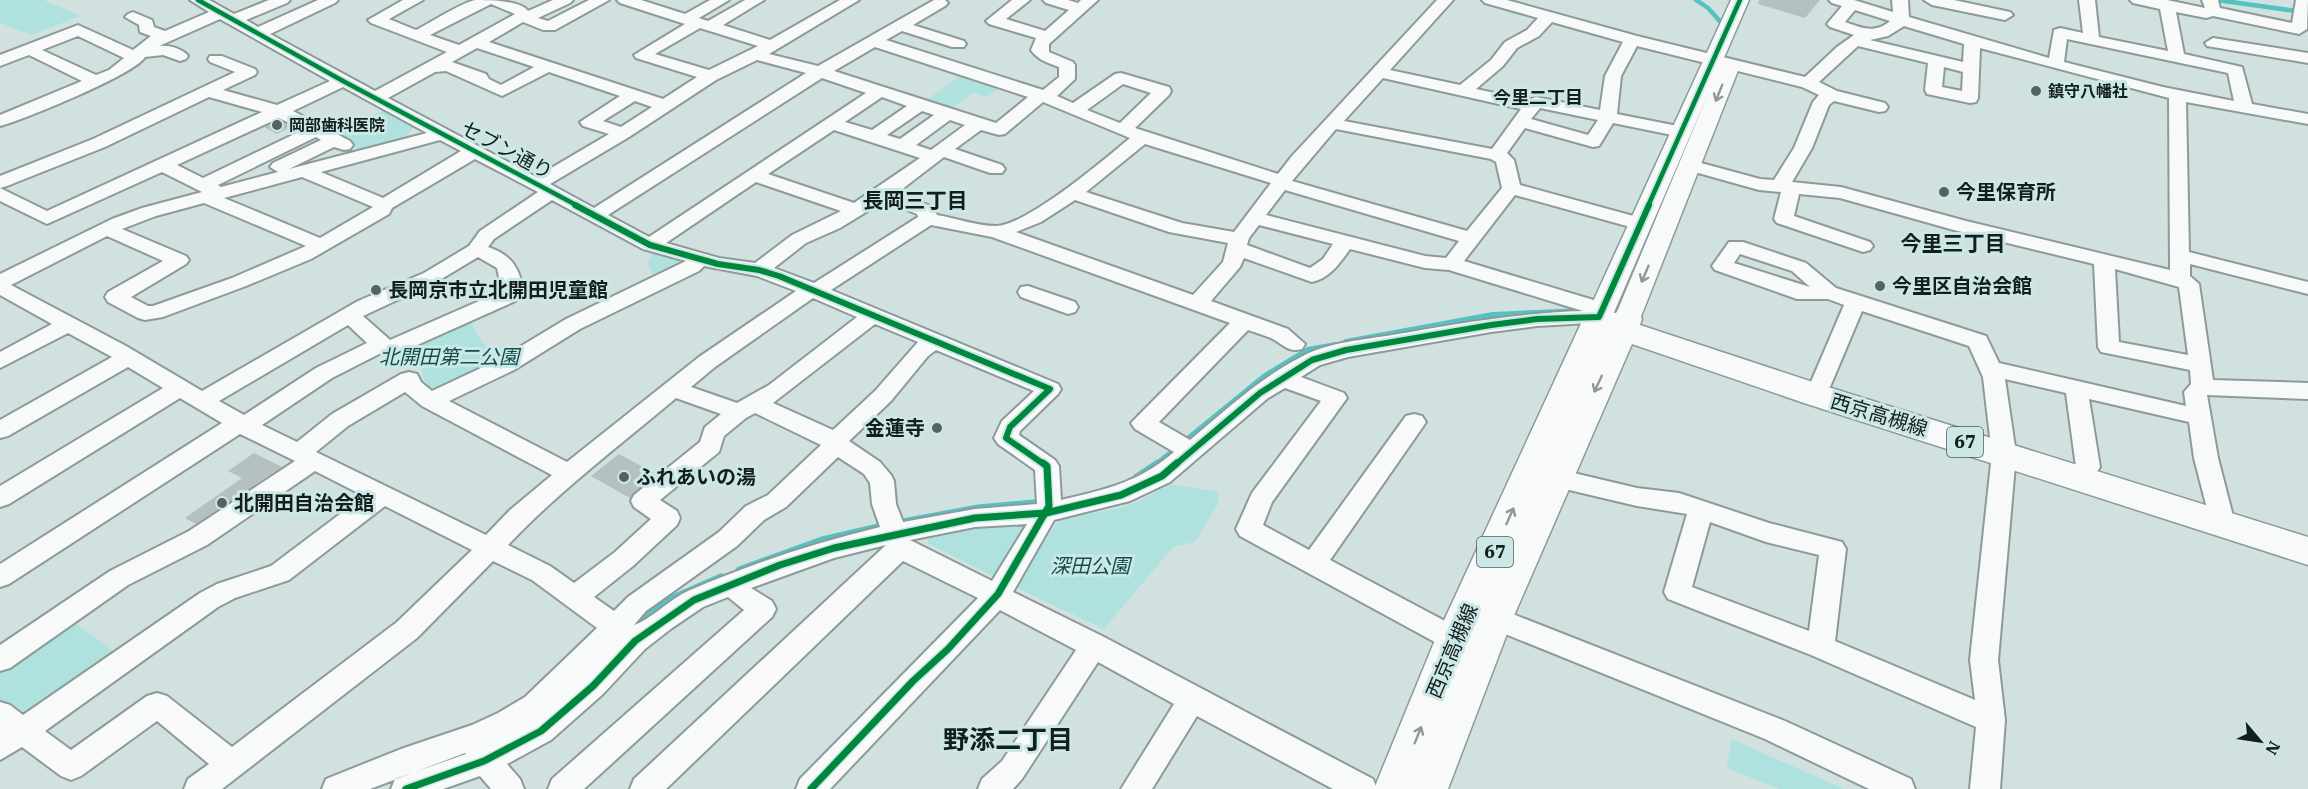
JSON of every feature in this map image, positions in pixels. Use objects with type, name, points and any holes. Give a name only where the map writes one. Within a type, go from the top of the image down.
[{"type":"main road","name":"西京高槻線","points":[[1612,319],[1822,382],[2003,447],[2088,467],[2308,551]]},
{"type":"main road","name":"西京高槻線","points":[[1612,319],[2221,517],[2308,537]]},
{"type":"main road","name":"西京高槻線","points":[[1396,789],[1474,629],[1612,319]]},
{"type":"main road","name":"西京高槻線","points":[[1426,789],[1474,629]]},
{"type":"street","points":[[1,120],[122,69],[156,40],[165,36],[282,0]]},
{"type":"street","points":[[258,33],[330,0]]},
{"type":"street","points":[[416,0],[376,20],[459,51]]},
{"type":"street","points":[[416,36],[487,0]]},
{"type":"street","points":[[494,0],[520,10],[524,16],[549,27],[601,0]]},
{"type":"street","points":[[376,98],[524,16],[539,13],[565,0]]},
{"type":"street","points":[[625,0],[770,45]]},
{"type":"street","points":[[650,8],[665,0]]},
{"type":"street","points":[[698,23],[722,0]]},
{"type":"street","points":[[710,76],[642,55],[698,23],[756,0]]},
{"type":"street","points":[[202,401],[350,315],[431,277],[476,250],[487,235],[544,188],[663,105],[710,76],[755,55],[851,0]]},
{"type":"street","points":[[594,216],[820,72],[940,3],[932,0]]},
{"type":"street","points":[[979,32],[1022,0]]},
{"type":"street","points":[[1051,0],[1085,4]]},
{"type":"street","points":[[1197,304],[1233,263],[1238,243],[1298,160],[1445,0]]},
{"type":"street","points":[[1490,0],[1632,40],[1809,83],[1830,95],[1879,107]]},
{"type":"street","points":[[1612,319],[1690,165],[1740,0]]},
{"type":"street","points":[[1612,319],[1641,224],[1682,132],[1756,0]]},
{"type":"street","points":[[1809,83],[1862,38],[1890,32],[1901,20],[1900,0]]},
{"type":"street","points":[[1932,0],[2003,25],[2056,64],[2178,95],[2308,119]]},
{"type":"street","points":[[2087,0],[2092,40]]},
{"type":"street","points":[[2138,0],[2210,8],[2298,28],[2304,0]]},
{"type":"street","name":"セブン通り","points":[[202,1],[343,81],[650,245],[718,264],[759,270],[814,290],[1050,389],[1010,427],[1006,438],[1047,466],[1048,505]]},
{"type":"street","points":[[1971,69],[1936,62],[1862,38],[1835,24],[1845,2],[1972,40],[2003,25]]},
{"type":"street","points":[[755,55],[820,72],[999,129],[1067,79],[1066,65],[1043,55],[1039,50],[1041,42],[1085,4]]},
{"type":"street","points":[[2167,5],[2177,58]]},
{"type":"street","points":[[2210,8],[2209,33],[2224,68]]},
{"type":"street","points":[[133,17],[147,23],[146,28],[165,36]]},
{"type":"street","points":[[1462,92],[1497,63],[1511,45],[1533,33],[1548,17]]},
{"type":"street","points":[[994,21],[1047,36]]},
{"type":"street","points":[[901,26],[958,44]]},
{"type":"street","points":[[4,56],[28,50],[78,30],[140,55],[165,50],[180,56]]},
{"type":"street","points":[[2056,64],[2060,33],[2236,70],[2244,108]]},
{"type":"street","points":[[1522,122],[1593,142],[1609,116],[1613,75],[1632,40]]},
{"type":"street","points":[[1936,62],[1933,90],[1970,98],[1972,40]]},
{"type":"street","points":[[872,41],[1043,96],[1142,137],[1281,182],[1470,238]]},
{"type":"street","points":[[474,42],[663,105]]},
{"type":"street","points":[[2213,43],[2308,58]]},
{"type":"street","points":[[28,50],[96,81]]},
{"type":"street","points":[[0,182],[99,143],[249,72],[216,59]]},
{"type":"street","points":[[434,67],[448,66],[480,78],[482,82],[502,91],[547,67]]},
{"type":"street","points":[[1379,72],[1532,106]]},
{"type":"street","points":[[1075,110],[1120,78],[1163,92],[1123,130]]},
{"type":"street","points":[[0,194],[47,218],[343,81]]},
{"type":"street","points":[[208,91],[279,111],[361,155]]},
{"type":"street","points":[[650,245],[880,91]]},
{"type":"street","points":[[1830,95],[1821,102],[1785,187],[1784,219],[1863,246]]},
{"type":"street","points":[[2178,95],[2180,279]]},
{"type":"street","points":[[623,133],[590,122],[633,96]]},
{"type":"street","points":[[1497,155],[1536,102],[1682,132]]},
{"type":"street","points":[[874,137],[920,104]]},
{"type":"street","points":[[902,146],[948,113]]},
{"type":"street","points":[[831,123],[902,146],[996,169]]},
{"type":"street","points":[[759,270],[799,239],[833,224],[883,194],[979,123]]},
{"type":"street","points":[[1332,123],[1362,131],[1497,155],[1505,159],[1511,188]]},
{"type":"street","points":[[209,192],[317,130]]},
{"type":"street","points":[[0,282],[106,229],[149,212],[209,192],[270,180],[442,134]]},
{"type":"street","points":[[997,232],[1019,226],[1046,211],[1142,137]]},
{"type":"street","points":[[270,180],[269,172],[334,140]]},
{"type":"street","points":[[106,229],[179,260],[115,297],[145,313],[156,312],[239,282],[304,255],[382,210],[384,205],[475,151]]},
{"type":"street","points":[[163,165],[209,192],[321,245]]},
{"type":"street","points":[[1690,165],[1759,183],[1841,193],[1961,226],[2180,279],[2189,284],[2201,376],[2195,392],[2206,458],[2221,517]]},
{"type":"street","points":[[303,171],[384,205]]},
{"type":"street","points":[[753,175],[855,210]]},
{"type":"street","points":[[1511,188],[1641,224]]},
{"type":"street","points":[[1451,264],[1511,188]]},
{"type":"street","points":[[1071,193],[1194,232],[1238,243],[1312,276],[1330,263],[1346,241]]},
{"type":"street","points":[[883,194],[926,211],[928,219]]},
{"type":"street","points":[[1254,218],[1425,262],[1451,264],[1612,319]]},
{"type":"street","points":[[199,789],[407,630],[519,517],[569,473],[707,362],[814,290],[928,219],[997,232],[1280,334],[1294,344]]},
{"type":"street","points":[[0,577],[324,374],[513,294],[511,273],[503,262],[476,250]]},
{"type":"street","points":[[2180,256],[2308,288]]},
{"type":"street","points":[[430,401],[506,365],[573,324],[692,267],[701,259]]},
{"type":"street","points":[[2104,261],[2109,347],[2201,376],[2308,391]]},
{"type":"street","points":[[0,288],[128,357],[242,424],[542,573],[625,634]]},
{"type":"street","points":[[1028,292],[1068,307]]},
{"type":"street","points":[[1829,293],[1978,340],[1994,377],[2003,447],[1984,660],[1991,720],[1985,789]]},
{"type":"street","points":[[1822,382],[1856,301]]},
{"type":"street","points":[[350,315],[386,346],[407,368],[412,386],[430,401],[569,473]]},
{"type":"street","points":[[575,597],[624,559],[668,519],[643,501],[711,446],[713,434],[873,315]]},
{"type":"street","points":[[625,634],[694,600],[780,566],[834,548],[895,532],[1048,505],[1121,495],[1162,476],[1260,393],[1312,360],[1346,350],[1410,338],[1537,319],[1612,319]]},
{"type":"street","points":[[1192,452],[1143,423],[1164,405],[1216,347],[1245,321]]},
{"type":"street","points":[[0,361],[66,325]]},
{"type":"street","points":[[337,789],[400,762],[480,748],[541,731],[593,687],[625,634],[637,604],[728,539],[755,513],[777,501],[883,396],[920,351],[933,341]]},
{"type":"street","points":[[0,430],[128,357]]},
{"type":"street","points":[[1990,368],[2199,417]]},
{"type":"street","points":[[1284,376],[1295,384],[1336,398],[1261,499],[1249,529],[1314,564],[1474,629],[1775,730],[1900,789]]},
{"type":"street","points":[[0,660],[119,578],[198,538],[305,457],[340,420],[409,379]]},
{"type":"street","points":[[0,498],[179,388]]},
{"type":"street","points":[[2076,388],[2088,467]]},
{"type":"street","points":[[673,389],[747,408],[835,443],[872,468],[882,481],[884,504],[895,532],[998,594],[1193,698],[1284,750],[1362,789]]},
{"type":"street","points":[[1314,564],[1414,422]]},
{"type":"street","points":[[1542,474],[1637,497],[1678,502],[1766,532],[1833,549],[1821,647]]},
{"type":"street","points":[[0,747],[209,600],[226,591],[280,573],[383,495]]},
{"type":"street","points":[[811,789],[913,681],[948,649],[998,594],[1048,505]]},
{"type":"street","points":[[1701,510],[1677,592],[1821,647],[1991,720]]},
{"type":"street","points":[[645,789],[895,532]]},
{"type":"street","points":[[563,789],[763,609],[739,593],[734,584]]},
{"type":"street","points":[[993,789],[1012,770],[1094,645]]},
{"type":"street","points":[[1136,789],[1193,698]]},
{"type":"street","points":[[0,714],[71,766],[158,705],[232,764]]},
{"type":"street","points":[[406,789],[480,748]]},
{"type":"street","points":[[480,748],[509,789]]},
{"type":"green space","points":[[0,0],[44,0],[80,16],[32,35],[0,23]]},
{"type":"green space","points":[[964,73],[1002,86],[987,97],[973,93],[949,110],[924,102]]},
{"type":"green space","points":[[384,110],[414,126],[404,139],[362,151],[318,126],[340,115],[358,123]]},
{"type":"green space","points":[[653,253],[678,261],[678,267],[654,277],[649,265],[649,259]]},
{"type":"green space","name":"北開田第二公園","points":[[470,320],[481,341],[500,360],[447,386],[430,388],[424,380],[421,367],[410,354],[415,346]]},
{"type":"green space","name":"深田公園","points":[[1169,484],[1219,492],[1218,504],[1195,542],[1173,547],[1104,629],[1015,587],[1056,524],[1062,519],[1120,508],[1140,501]]},
{"type":"green space","name":"深田公園","points":[[1026,525],[1027,531],[997,576],[927,543],[929,538],[967,529]]},
{"type":"green space","points":[[70,619],[121,657],[27,721],[0,702],[0,668]]},
{"type":"green space","points":[[1731,739],[1844,789],[1779,789],[1727,768]]},
{"type":"building","points":[[1759,0],[1820,0],[1805,18],[1758,4]]},
{"type":"building","points":[[279,120],[291,127],[277,134],[264,127]]},
{"type":"building","name":"北開田自治会館","points":[[254,453],[282,467],[196,524],[185,518],[242,478],[228,471]]},
{"type":"building","name":"ふれあいの湯","points":[[619,454],[656,474],[630,498],[591,476]]},
{"type":"waterway","points":[[1696,0],[1708,8],[1726,28]]},
{"type":"waterway","points":[[2217,0],[2296,11]]},
{"type":"waterway","points":[[1346,342],[1493,315],[1583,311]]},
{"type":"waterway","points":[[1156,465],[1265,376],[1308,350],[1336,345]]},
{"type":"waterway","points":[[1137,477],[1158,463]]},
{"type":"waterway","points":[[897,523],[978,508],[1044,502]]},
{"type":"waterway","points":[[739,570],[822,540],[887,525]]},
{"type":"waterway","points":[[637,619],[657,605],[721,577]]},
{"type":"cycle path","points":[[198,0],[343,81],[650,245],[718,264],[759,270],[779,276],[1050,389],[1010,427],[1006,438],[1047,466],[1049,506],[998,594],[948,649],[913,681],[811,789]]},
{"type":"cycle path","points":[[406,789],[484,761],[541,731],[593,686],[635,641],[663,620],[694,600],[780,565],[834,548],[896,533],[975,518],[1046,513],[1121,495],[1162,476],[1260,393],[1312,360],[1346,350],[1491,325],[1537,319],[1599,317],[1740,0]]},
{"type":"place","name":"鎮守八幡社","points":[[2036,91]]},
{"type":"place","name":"岡部歯科医院","points":[[277,125]]},
{"type":"place","name":"今里保育所","points":[[1944,192]]},
{"type":"place","name":"今里区自治会館","points":[[1880,286]]},
{"type":"place","name":"長岡京市立北開田児童館","points":[[376,290]]},
{"type":"place","name":"金蓮寺","points":[[937,428]]},
{"type":"place","name":"ふれあいの湯","points":[[624,477]]},
{"type":"place","name":"北開田自治会館","points":[[222,503]]},
{"type":"district","name":"今里二丁目","points":[[1538,98]]},
{"type":"district","name":"長岡三丁目","points":[[915,201]]},
{"type":"district","name":"今里三丁目","points":[[1953,244]]},
{"type":"district","name":"野添二丁目","points":[[1008,740]]}]
